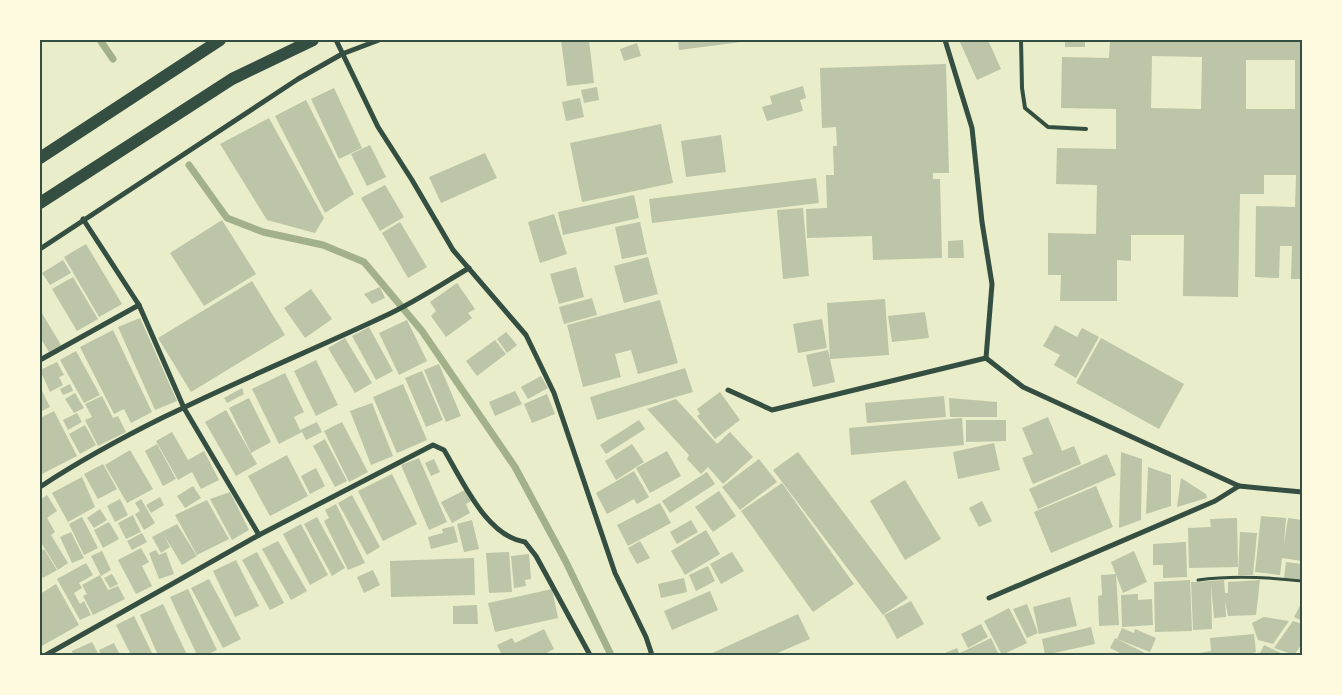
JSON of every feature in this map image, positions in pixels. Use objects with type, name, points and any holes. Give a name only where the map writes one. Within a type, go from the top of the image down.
[{"type":"main road","points":[[40,158],[220,40]]},
{"type":"main road","points":[[40,203],[232,79],[313,40]]},
{"type":"street","points":[[336,40],[378,127],[453,250],[526,335],[554,393],[616,573],[652,655]]},
{"type":"street","points":[[40,249],[298,79],[342,54],[379,40]]},
{"type":"street","points":[[945,40],[972,128],[982,222],[992,284],[986,358]]},
{"type":"street","points":[[83,219],[139,305],[184,408],[259,535]]},
{"type":"street","points":[[40,487],[76,463],[184,408],[388,314],[469,268]]},
{"type":"street","points":[[40,360],[139,305]]},
{"type":"street","points":[[728,390],[772,410],[986,358]]},
{"type":"street","points":[[986,358],[1023,387],[1239,486],[1302,492]]},
{"type":"street","points":[[46,655],[259,535],[433,445],[444,450],[490,524],[512,540],[525,542],[536,556],[590,655]]},
{"type":"street","points":[[989,598],[1215,501],[1239,486]]},
{"type":"lane","points":[[1021,40],[1022,88],[1026,108],[1048,127],[1086,129]]},
{"type":"path","points":[[1198,580],[1225,577],[1262,577],[1302,581]]},
{"type":"building","points":[[561,40],[589,40],[594,83],[567,86]]},
{"type":"building","points":[[678,40],[749,40],[749,41],[679,50]]},
{"type":"building","points":[[959,40],[988,40],[1001,69],[977,80]]},
{"type":"building","points":[[1065,40],[1085,40],[1085,47],[1065,47]]},
{"type":"building","points":[[1110,40],[1302,40],[1302,279],[1291,279],[1292,246],[1280,246],[1279,278],[1255,277],[1256,206],[1295,207],[1296,175],[1264,175],[1264,194],[1240,194],[1238,297],[1183,296],[1184,235],[1131,235],[1131,261],[1117,260],[1117,301],[1060,301],[1061,275],[1048,275],[1048,233],[1096,234],[1097,185],[1056,184],[1057,148],[1116,149],[1116,109],[1061,108],[1062,57],[1109,58]],"holes":[[[1152,56],[1202,57],[1201,109],[1151,108]],[[1246,60],[1295,60],[1295,109],[1246,109]]]},
{"type":"building","points":[[637,43],[641,56],[624,61],[620,49]]},
{"type":"building","points":[[946,64],[949,173],[933,173],[933,179],[940,179],[942,258],[873,260],[872,236],[807,238],[806,209],[827,208],[826,175],[834,175],[833,146],[837,146],[836,127],[822,128],[820,68]]},
{"type":"building","points":[[803,86],[806,98],[800,100],[803,111],[767,121],[762,107],[772,104],[770,96]]},
{"type":"building","points":[[597,87],[599,100],[584,103],[581,90]]},
{"type":"building","points":[[334,88],[362,148],[339,159],[311,99]]},
{"type":"building","points":[[580,98],[584,117],[566,121],[562,102]]},
{"type":"building","points":[[306,100],[354,194],[325,213],[275,116]]},
{"type":"building","points":[[269,118],[324,218],[315,233],[267,220],[220,144]]},
{"type":"building","points":[[661,124],[673,183],[582,202],[570,143]]},
{"type":"building","points":[[721,135],[726,172],[686,177],[681,141]]},
{"type":"building","points":[[370,145],[386,177],[367,186],[351,154]]},
{"type":"building","points":[[485,153],[497,178],[441,203],[429,177]]},
{"type":"building","points":[[816,178],[819,203],[652,223],[649,199]]},
{"type":"building","points":[[385,185],[404,217],[380,231],[361,198]]},
{"type":"building","points":[[634,195],[639,218],[563,235],[558,212]]},
{"type":"building","points":[[803,208],[809,276],[783,279],[777,210]]},
{"type":"building","points":[[554,214],[567,254],[540,263],[528,222]]},
{"type":"building","points":[[222,220],[256,274],[204,306],[170,253]]},
{"type":"building","points":[[400,222],[427,267],[408,278],[382,233]]},
{"type":"building","points":[[640,222],[647,254],[622,259],[615,227]]},
{"type":"building","points":[[963,240],[964,258],[948,258],[948,241]]},
{"type":"building","points":[[86,244],[122,304],[99,317],[64,257]]},
{"type":"building","points":[[648,257],[658,294],[624,303],[614,266]]},
{"type":"building","points":[[63,260],[71,273],[50,285],[42,273]]},
{"type":"building","points":[[576,267],[584,297],[559,304],[550,274]]},
{"type":"building","points":[[73,277],[98,319],[77,331],[52,289]]},
{"type":"building","points":[[252,281],[285,335],[191,392],[158,338]]},
{"type":"building","points":[[457,283],[475,309],[468,313],[472,318],[446,337],[431,316],[436,311],[430,302]]},
{"type":"building","points":[[380,287],[385,298],[372,304],[364,294]]},
{"type":"building","points":[[311,289],[332,319],[305,338],[284,308]]},
{"type":"building","points":[[592,298],[597,315],[564,324],[559,307]]},
{"type":"building","points":[[885,299],[889,355],[830,359],[827,303]]},
{"type":"building","points":[[660,300],[678,363],[638,374],[631,350],[615,354],[621,377],[583,387],[567,325]]},
{"type":"building","points":[[40,310],[61,345],[49,352],[40,337]]},
{"type":"building","points":[[925,312],[929,338],[892,342],[888,316]]},
{"type":"building","points":[[140,318],[177,401],[155,410],[118,327]]},
{"type":"building","points":[[822,319],[827,348],[798,353],[793,324]]},
{"type":"building","points":[[407,320],[427,361],[399,375],[379,333]]},
{"type":"building","points":[[1055,325],[1077,337],[1082,328],[1099,337],[1076,378],[1054,365],[1060,355],[1043,346]]},
{"type":"building","points":[[369,327],[393,371],[376,380],[352,336]]},
{"type":"building","points":[[113,330],[152,412],[131,423],[124,409],[114,414],[80,347]]},
{"type":"building","points":[[506,332],[517,345],[507,353],[497,339]]},
{"type":"building","points":[[345,338],[372,383],[355,393],[328,348]]},
{"type":"building","points":[[1101,338],[1184,384],[1159,429],[1076,383]]},
{"type":"building","points":[[495,340],[506,354],[477,376],[466,361]]},
{"type":"building","points":[[828,350],[835,382],[813,387],[806,355]]},
{"type":"building","points":[[76,351],[100,395],[84,403],[60,360]]},
{"type":"building","points":[[316,360],[338,405],[316,416],[294,371]]},
{"type":"building","points":[[57,362],[64,375],[59,377],[63,385],[50,392],[40,370]]},
{"type":"building","points":[[439,364],[461,416],[446,422],[424,370]]},
{"type":"building","points":[[685,368],[693,392],[597,420],[590,397]]},
{"type":"building","points":[[422,371],[443,420],[426,427],[405,378]]},
{"type":"building","points":[[285,373],[304,412],[294,417],[300,430],[317,422],[322,432],[306,440],[302,432],[279,444],[252,389]]},
{"type":"building","points":[[541,376],[548,388],[528,399],[521,387]]},
{"type":"building","points":[[70,384],[73,391],[63,395],[60,389]]},
{"type":"building","points":[[403,384],[427,440],[397,453],[373,397]]},
{"type":"building","points":[[242,388],[244,394],[227,403],[224,398]]},
{"type":"building","points":[[40,391],[42,391],[50,407],[40,412]]},
{"type":"building","points":[[515,391],[522,404],[495,416],[489,402]]},
{"type":"building","points":[[720,392],[740,420],[715,439],[697,416],[700,414],[697,409]]},
{"type":"building","points":[[75,393],[84,408],[74,413],[65,399]]},
{"type":"building","points":[[547,394],[555,414],[532,423],[524,404]]},
{"type":"building","points":[[102,396],[113,418],[118,416],[126,432],[98,446],[85,420],[92,417],[85,404]]},
{"type":"building","points":[[944,396],[946,417],[867,423],[865,403]]},
{"type":"building","points":[[249,398],[271,442],[251,453],[229,408]]},
{"type":"building","points":[[949,398],[997,402],[997,417],[950,417]]},
{"type":"building","points":[[676,399],[717,444],[730,432],[753,457],[723,484],[708,467],[701,474],[687,459],[689,455],[647,409]]},
{"type":"building","points":[[372,403],[393,456],[371,465],[350,411]]},
{"type":"building","points":[[226,410],[257,464],[236,476],[205,422]]},
{"type":"building","points":[[54,411],[77,456],[40,475],[40,418]]},
{"type":"building","points":[[77,413],[82,422],[68,430],[63,420]]},
{"type":"building","points":[[1048,417],[1062,451],[1074,446],[1081,464],[1033,484],[1022,458],[1033,454],[1022,428]]},
{"type":"building","points":[[962,418],[964,445],[851,455],[849,428]]},
{"type":"building","points":[[639,420],[645,429],[606,454],[600,445]]},
{"type":"building","points":[[966,420],[1006,420],[1006,441],[966,442]]},
{"type":"building","points":[[342,422],[368,472],[349,482],[324,431]]},
{"type":"building","points":[[85,425],[96,445],[80,454],[69,434]]},
{"type":"building","points":[[172,432],[188,460],[204,451],[219,480],[201,489],[192,472],[178,480],[156,441]]},
{"type":"building","points":[[325,439],[347,481],[335,487],[313,446]]},
{"type":"building","points":[[994,443],[1000,470],[958,479],[953,452]]},
{"type":"building","points":[[157,444],[176,479],[163,486],[145,451]]},
{"type":"building","points":[[632,444],[644,462],[616,480],[605,461]]},
{"type":"building","points":[[130,450],[153,489],[127,503],[105,465]]},
{"type":"building","points":[[667,451],[681,476],[650,493],[636,468]]},
{"type":"building","points":[[798,452],[908,598],[883,615],[773,470]]},
{"type":"building","points":[[1121,452],[1142,459],[1141,520],[1119,528]]},
{"type":"building","points":[[1107,454],[1116,475],[1038,509],[1029,489]]},
{"type":"building","points":[[287,455],[308,496],[270,516],[248,476]]},
{"type":"building","points":[[419,458],[447,522],[429,530],[401,465]]},
{"type":"building","points":[[434,459],[440,472],[431,476],[425,463]]},
{"type":"building","points":[[759,459],[777,482],[740,510],[722,487]]},
{"type":"building","points":[[103,464],[117,489],[98,499],[84,474]]},
{"type":"building","points":[[1148,467],[1171,475],[1171,506],[1146,514]]},
{"type":"building","points":[[316,468],[325,486],[310,494],[301,476]]},
{"type":"building","points":[[634,471],[649,497],[637,504],[634,499],[607,514],[596,493]]},
{"type":"building","points":[[707,472],[715,484],[670,513],[662,501]]},
{"type":"building","points":[[392,474],[417,524],[383,541],[358,491]]},
{"type":"building","points":[[82,477],[95,507],[68,522],[52,493]]},
{"type":"building","points":[[1181,478],[1206,494],[1207,498],[1177,507]]},
{"type":"building","points":[[905,480],[941,539],[905,560],[870,501]]},
{"type":"building","points":[[782,483],[854,584],[813,612],[741,511]]},
{"type":"building","points":[[193,486],[201,498],[185,508],[177,496]]},
{"type":"building","points":[[1096,486],[1113,527],[1051,553],[1034,512]]},
{"type":"building","points":[[465,490],[471,501],[466,504],[470,513],[452,523],[441,502]]},
{"type":"building","points":[[719,491],[736,516],[713,532],[695,507]]},
{"type":"building","points":[[230,492],[249,530],[232,540],[210,499]]},
{"type":"building","points":[[47,495],[57,511],[47,518],[55,532],[51,535],[68,563],[58,570],[40,541],[40,500]]},
{"type":"building","points":[[352,495],[380,547],[367,555],[338,503]]},
{"type":"building","points":[[160,497],[164,505],[151,513],[146,505]]},
{"type":"building","points":[[120,499],[128,515],[115,522],[107,506]]},
{"type":"building","points":[[141,499],[155,523],[144,530],[135,514],[140,511],[135,503]]},
{"type":"building","points":[[207,500],[229,539],[197,555],[175,515]]},
{"type":"building","points":[[982,501],[992,521],[979,527],[969,508]]},
{"type":"building","points":[[660,503],[671,523],[628,546],[617,525]]},
{"type":"building","points":[[336,504],[365,563],[348,570],[324,521],[329,518],[325,510]]},
{"type":"building","points":[[100,509],[107,520],[94,528],[87,518]]},
{"type":"building","points":[[133,515],[141,532],[126,539],[118,523]]},
{"type":"building","points":[[1261,516],[1286,518],[1284,544],[1288,518],[1302,520],[1302,561],[1282,558],[1280,575],[1255,572]]},
{"type":"building","points":[[82,517],[98,548],[84,555],[69,524]]},
{"type":"building","points":[[317,517],[345,568],[332,576],[304,524]]},
{"type":"building","points":[[1237,518],[1238,567],[1189,568],[1188,528],[1211,527],[1210,519]]},
{"type":"building","points":[[472,520],[479,549],[464,552],[457,524]]},
{"type":"building","points":[[691,520],[698,532],[677,544],[670,532]]},
{"type":"building","points":[[109,522],[119,539],[103,548],[94,530]]},
{"type":"building","points":[[177,524],[197,556],[182,565],[164,535],[170,547],[161,553],[152,537]]},
{"type":"building","points":[[301,524],[328,575],[310,585],[283,534]]},
{"type":"building","points":[[454,526],[458,542],[431,549],[428,537],[443,533],[442,529]]},
{"type":"building","points":[[706,530],[720,554],[685,575],[671,551]]},
{"type":"building","points":[[71,532],[84,558],[72,563],[60,537]]},
{"type":"building","points":[[1240,532],[1257,533],[1253,575],[1238,575]]},
{"type":"building","points":[[142,533],[147,542],[132,550],[127,541]]},
{"type":"building","points":[[278,541],[307,591],[291,600],[262,549]]},
{"type":"building","points":[[640,541],[650,558],[637,564],[628,548]]},
{"type":"building","points":[[1186,542],[1187,577],[1163,578],[1163,565],[1153,565],[1153,544]]},
{"type":"building","points":[[141,548],[149,562],[142,566],[152,586],[136,594],[118,560]]},
{"type":"building","points":[[44,549],[57,570],[43,578],[40,573],[40,552]]},
{"type":"building","points":[[156,550],[159,555],[166,552],[174,574],[159,579],[149,553]]},
{"type":"building","points":[[102,551],[111,570],[101,576],[91,556]]},
{"type":"building","points":[[1134,551],[1147,582],[1123,593],[1111,562]]},
{"type":"building","points":[[257,552],[284,603],[270,610],[242,560]]},
{"type":"building","points":[[509,552],[512,592],[489,593],[486,553]]},
{"type":"building","points":[[732,552],[744,571],[721,584],[710,564]]},
{"type":"building","points":[[529,554],[531,579],[525,580],[526,586],[514,588],[511,556]]},
{"type":"building","points":[[474,558],[475,595],[391,597],[390,561]]},
{"type":"building","points":[[236,560],[259,606],[235,617],[213,571]]},
{"type":"building","points":[[1286,562],[1302,564],[1302,579],[1284,578]]},
{"type":"building","points":[[86,563],[93,575],[79,583],[82,588],[74,593],[80,604],[84,601],[91,615],[80,620],[57,579]]},
{"type":"building","points":[[708,566],[715,581],[696,591],[689,575]]},
{"type":"building","points":[[373,570],[380,585],[364,593],[357,577]]},
{"type":"building","points":[[112,574],[118,584],[110,588],[104,578]]},
{"type":"building","points":[[1116,574],[1119,625],[1099,626],[1098,596],[1102,595],[1101,575]]},
{"type":"building","points":[[100,575],[108,590],[118,586],[125,599],[93,615],[83,596],[87,594],[82,585]]},
{"type":"building","points":[[684,578],[687,592],[661,598],[658,584]]},
{"type":"building","points":[[209,579],[241,639],[223,648],[191,588]]},
{"type":"building","points":[[1190,580],[1192,631],[1155,632],[1154,582]]},
{"type":"building","points":[[1224,580],[1225,593],[1228,593],[1228,582],[1260,580],[1256,615],[1228,616],[1225,601],[1226,617],[1214,618],[1211,585],[1212,629],[1193,630],[1191,582]]},
{"type":"building","points":[[56,584],[79,625],[40,647],[40,594]]},
{"type":"building","points":[[188,589],[217,650],[206,655],[197,655],[170,597]]},
{"type":"building","points":[[552,589],[558,618],[495,632],[488,603]]},
{"type":"building","points":[[710,591],[718,610],[672,630],[664,611]]},
{"type":"building","points":[[1138,594],[1138,600],[1152,599],[1153,625],[1122,627],[1121,595]]},
{"type":"building","points":[[1070,597],[1077,626],[1039,634],[1033,607]]},
{"type":"building","points":[[911,601],[924,624],[897,639],[884,615]]},
{"type":"building","points":[[1302,602],[1302,621],[1294,617]]},
{"type":"building","points":[[163,604],[187,655],[158,655],[140,615]]},
{"type":"building","points":[[1027,604],[1038,633],[1027,638],[1013,609]]},
{"type":"building","points":[[477,605],[478,624],[453,624],[453,606]]},
{"type":"building","points":[[1009,608],[1027,643],[1002,655],[984,621]]},
{"type":"building","points":[[798,614],[810,639],[773,655],[708,655]]},
{"type":"building","points":[[134,616],[153,655],[131,655],[116,625]]},
{"type":"building","points":[[1264,617],[1289,621],[1273,644],[1258,640],[1252,623]]},
{"type":"building","points":[[1293,621],[1302,624],[1302,644],[1294,655],[1274,648]]},
{"type":"building","points":[[981,624],[988,637],[968,648],[961,634]]},
{"type":"building","points":[[1091,627],[1095,644],[1045,655],[1042,639]]},
{"type":"building","points":[[1122,628],[1134,633],[1135,629],[1156,638],[1150,652],[1117,639]]},
{"type":"building","points":[[544,629],[554,649],[543,655],[502,655],[497,645],[512,638],[515,643]]},
{"type":"building","points":[[1254,634],[1256,652],[1244,655],[1199,655],[1199,653],[1211,651],[1210,638]]},
{"type":"building","points":[[991,638],[999,655],[961,655],[960,653]]},
{"type":"building","points":[[1115,638],[1149,655],[1124,655],[1110,648]]},
{"type":"building","points":[[92,642],[99,655],[73,655],[72,651]]},
{"type":"building","points":[[114,643],[120,655],[101,655],[99,650]]},
{"type":"building","points":[[1264,645],[1285,655],[1259,655]]},
{"type":"building","points":[[957,648],[960,655],[940,655]]},
{"type":"waterway","points":[[100,40],[113,59]]},
{"type":"waterway","points":[[189,165],[227,218],[263,232],[323,245],[364,262],[422,331],[515,467],[565,560],[611,655]]}]
